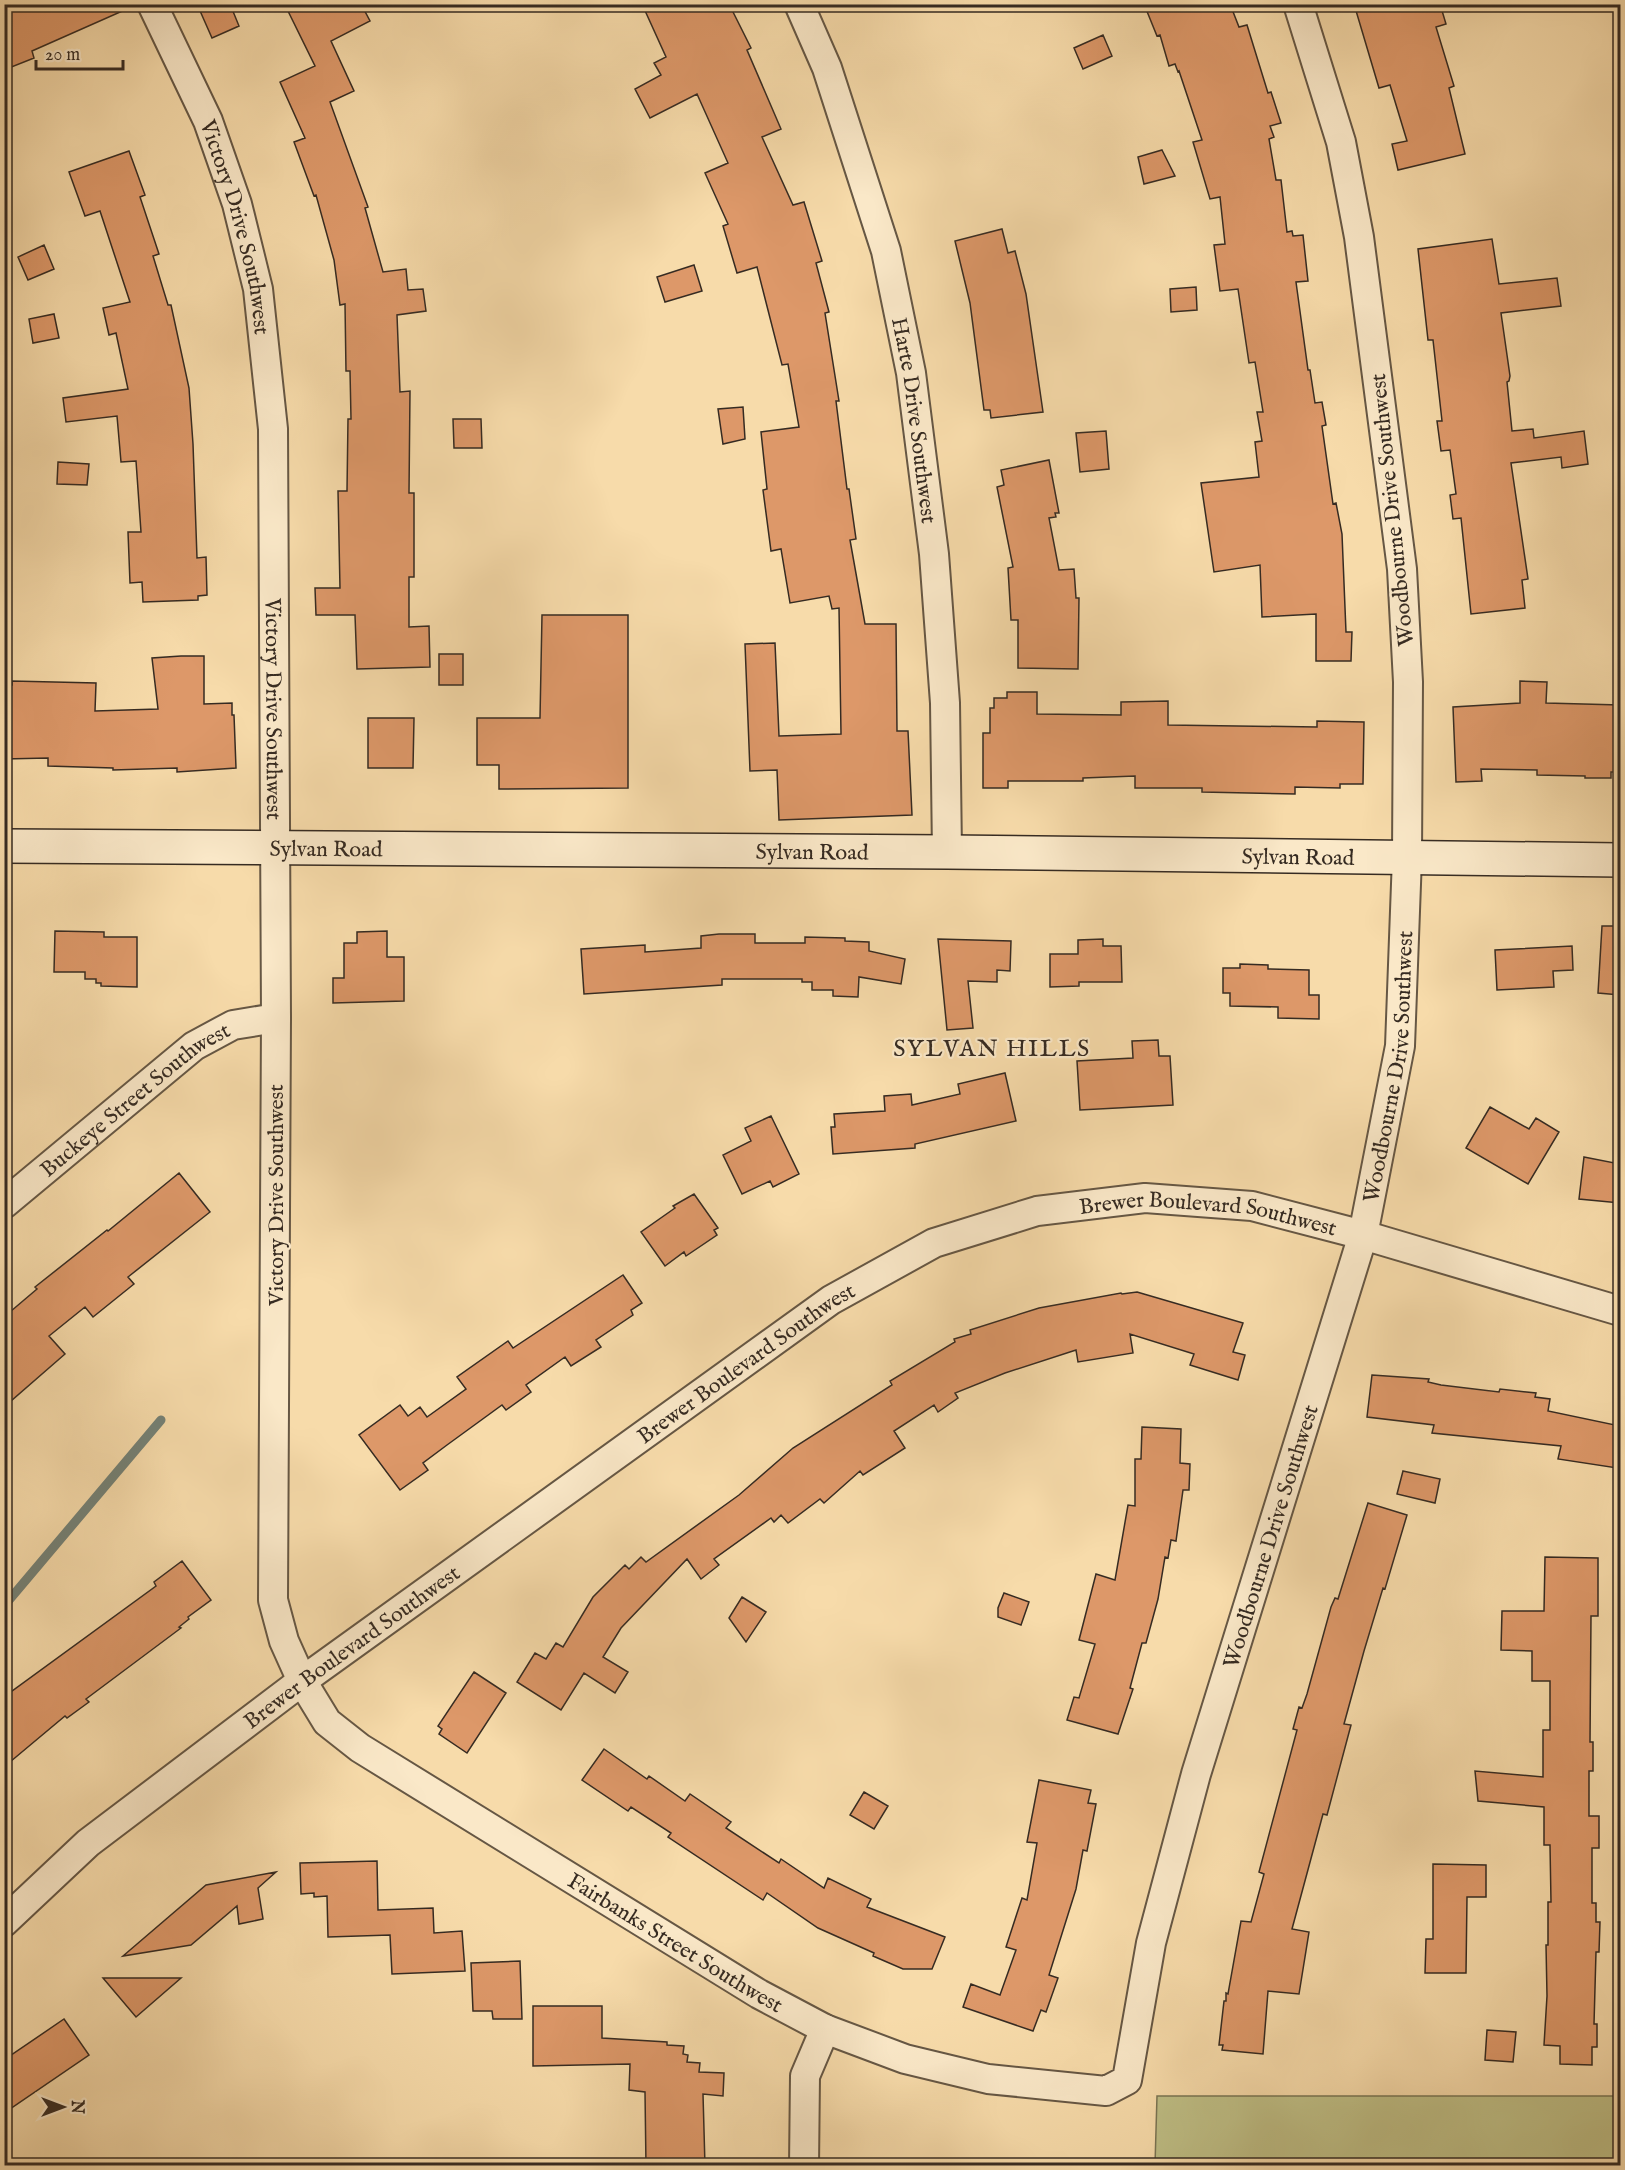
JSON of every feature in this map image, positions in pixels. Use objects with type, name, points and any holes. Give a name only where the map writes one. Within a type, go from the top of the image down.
[{"type":"main road","name":"Sylvan Road","points":[[4,846],[947,852],[1620,860]]},
{"type":"street","name":"Victory Drive Southwest","points":[[152,4],[208,121],[237,204],[258,289],[273,429],[276,1018],[273,1600],[284,1641],[302,1681]]},
{"type":"street","name":"Harte Drive Southwest","points":[[799,4],[827,68],[886,251],[911,373],[934,554],[945,703],[947,852]]},
{"type":"street","name":"Woodbourne Drive Southwest","points":[[1106,2091],[1127,2080],[1151,1943],[1193,1785],[1363,1235],[1400,1046],[1407,856],[1408,682],[1402,569],[1359,237],[1341,142],[1298,4]]},
{"type":"street","name":"Buckeye Street Southwest","points":[[4,1204],[194,1046],[233,1025],[276,1018]]},
{"type":"street","name":"Brewer Boulevard Southwest","points":[[4,1922],[88,1843],[302,1681],[831,1300],[934,1243],[1037,1210],[1144,1198],[1252,1206],[1363,1235],[1620,1311]]},
{"type":"street","name":"Fairbanks Street Southwest","points":[[302,1681],[327,1722],[360,1748],[759,1994],[825,2029],[904,2059],[988,2079],[1106,2091]]},
{"type":"street","points":[[804,2166],[805,2076],[825,2029]]},
{"type":"green space","points":[[1157,2096],[1620,2096],[1620,2165],[1155,2165]]},
{"type":"building","points":[[21,4],[136,5],[32,51],[34,58],[4,70],[4,11]]},
{"type":"building","points":[[197,4],[230,4],[239,26],[212,38]]},
{"type":"building","points":[[300,4],[361,4],[370,21],[331,41],[354,91],[330,102],[368,207],[365,208],[383,272],[406,269],[408,290],[423,289],[426,311],[397,315],[400,392],[410,391],[409,493],[414,493],[414,577],[409,577],[409,627],[429,626],[430,667],[357,669],[355,615],[316,615],[315,588],[340,588],[338,491],[347,491],[348,419],[351,419],[350,371],[346,371],[345,304],[340,305],[334,260],[316,195],[314,196],[294,142],[305,138],[280,82],[315,66],[288,11]]},
{"type":"building","points":[[642,4],[729,4],[751,48],[747,50],[781,129],[762,137],[793,205],[804,202],[822,261],[816,263],[829,312],[825,313],[839,401],[836,401],[847,489],[849,489],[856,539],[850,540],[865,624],[896,624],[897,731],[908,731],[912,815],[779,820],[777,770],[750,771],[745,644],[775,643],[779,736],[841,734],[839,608],[832,609],[829,596],[790,603],[781,549],[771,551],[763,490],[767,489],[761,432],[799,427],[788,364],[782,365],[757,267],[737,273],[723,226],[728,224],[705,173],[728,163],[697,94],[650,118],[635,89],[661,75],[654,63],[666,57]]},
{"type":"building","points":[[1144,4],[1230,4],[1239,27],[1247,25],[1268,93],[1271,92],[1281,123],[1270,126],[1274,137],[1269,139],[1276,180],[1281,180],[1287,232],[1292,231],[1293,236],[1303,235],[1308,281],[1296,282],[1315,403],[1322,402],[1326,425],[1322,426],[1333,504],[1336,503],[1342,534],[1346,632],[1352,632],[1351,661],[1316,661],[1316,614],[1262,617],[1260,565],[1214,572],[1201,483],[1259,477],[1255,442],[1262,441],[1257,412],[1263,412],[1255,362],[1249,363],[1238,289],[1220,291],[1214,245],[1225,244],[1220,197],[1210,199],[1193,142],[1202,140],[1179,71],[1175,64],[1169,66],[1160,35],[1157,36]]},
{"type":"building","points":[[1354,4],[1440,4],[1446,24],[1436,27],[1454,86],[1449,88],[1465,154],[1398,170],[1392,144],[1407,141],[1390,85],[1379,88]]},
{"type":"building","points":[[1103,35],[1112,56],[1083,69],[1074,48]]},
{"type":"building","points":[[1162,150],[1175,176],[1144,184],[1138,157]]},
{"type":"building","points":[[129,151],[145,195],[140,197],[159,254],[153,256],[168,305],[171,305],[189,388],[197,558],[206,557],[207,595],[198,596],[198,600],[143,602],[142,582],[130,583],[128,532],[141,532],[136,461],[121,462],[117,416],[66,422],[63,398],[128,389],[116,333],[109,335],[103,308],[130,302],[100,211],[85,216],[69,172]]},
{"type":"building","points":[[1002,229],[1008,253],[1015,251],[1026,294],[1043,412],[991,418],[990,410],[984,410],[970,303],[955,241]]},
{"type":"building","points":[[1492,239],[1499,284],[1557,278],[1561,306],[1501,313],[1510,376],[1507,382],[1512,431],[1533,429],[1534,438],[1584,431],[1588,464],[1562,468],[1561,457],[1511,463],[1528,579],[1522,580],[1525,608],[1471,614],[1461,518],[1453,519],[1450,495],[1456,494],[1450,450],[1441,451],[1437,421],[1442,421],[1433,340],[1428,340],[1418,249]]},
{"type":"building","points":[[44,245],[54,269],[28,280],[18,257]]},
{"type":"building","points":[[694,265],[702,291],[665,302],[657,277]]},
{"type":"building","points":[[1196,287],[1197,310],[1171,312],[1170,289]]},
{"type":"building","points":[[54,314],[59,338],[33,343],[29,319]]},
{"type":"building","points":[[743,407],[745,439],[723,444],[718,409]]},
{"type":"building","points":[[453,419],[481,419],[482,448],[454,448]]},
{"type":"building","points":[[1106,431],[1109,469],[1080,472],[1076,433]]},
{"type":"building","points":[[1049,460],[1059,513],[1055,513],[1056,517],[1049,518],[1059,570],[1074,569],[1076,598],[1079,598],[1078,669],[1018,668],[1018,620],[1011,620],[1008,568],[1013,567],[997,487],[1004,485],[1001,470]]},
{"type":"building","points":[[58,462],[89,464],[87,485],[57,484]]},
{"type":"building","points":[[542,615],[628,615],[628,788],[499,789],[499,765],[477,765],[477,718],[540,718]]},
{"type":"building","points":[[439,654],[463,654],[463,685],[439,685]]},
{"type":"building","points":[[204,656],[204,704],[232,703],[236,768],[177,772],[177,768],[113,770],[113,768],[48,766],[48,758],[4,759],[4,685],[12,685],[12,681],[96,683],[95,711],[158,709],[152,658]]},
{"type":"building","points":[[1520,681],[1547,682],[1546,703],[1620,705],[1620,772],[1611,772],[1611,778],[1585,778],[1585,776],[1537,775],[1537,770],[1481,769],[1482,781],[1456,782],[1453,707],[1520,703]]},
{"type":"building","points":[[1007,692],[1037,692],[1037,714],[1121,715],[1121,702],[1168,701],[1168,725],[1317,727],[1317,721],[1364,722],[1363,784],[1340,784],[1340,788],[1295,787],[1295,794],[1202,792],[1202,788],[1135,788],[1135,776],[1083,778],[1083,781],[1008,781],[1008,788],[983,788],[983,733],[990,733],[990,708],[994,708],[994,698],[1007,698]]},
{"type":"building","points":[[368,718],[414,718],[413,768],[368,768]]},
{"type":"building","points":[[1602,926],[1620,926],[1620,995],[1598,993]]},
{"type":"building","points":[[55,931],[104,932],[104,937],[137,937],[137,987],[101,986],[101,983],[96,983],[96,979],[85,979],[85,972],[54,972]]},
{"type":"building","points":[[387,931],[387,957],[404,957],[404,1001],[333,1003],[333,978],[344,978],[344,943],[357,943],[357,932]]},
{"type":"building","points":[[755,934],[755,943],[805,943],[805,937],[845,938],[845,941],[869,942],[869,951],[905,959],[901,984],[859,977],[858,997],[833,996],[833,990],[812,990],[812,982],[802,982],[802,979],[722,979],[722,985],[584,994],[581,949],[645,945],[645,952],[701,948],[701,936]]},
{"type":"building","points":[[938,939],[1011,941],[1010,971],[997,970],[997,982],[968,981],[973,1028],[947,1030]]},
{"type":"building","points":[[1103,939],[1103,946],[1121,946],[1122,982],[1079,982],[1079,986],[1050,987],[1050,954],[1078,954],[1078,940]]},
{"type":"building","points":[[1572,946],[1573,970],[1553,971],[1554,987],[1497,990],[1495,950]]},
{"type":"building","points":[[1240,964],[1268,965],[1268,969],[1309,970],[1309,995],[1319,995],[1319,1019],[1278,1018],[1278,1007],[1230,1006],[1230,993],[1223,993],[1223,968],[1240,968]]},
{"type":"building","points":[[1158,1040],[1159,1056],[1170,1056],[1173,1105],[1080,1110],[1077,1061],[1133,1058],[1132,1041]]},
{"type":"building","points":[[1005,1073],[1016,1121],[915,1144],[915,1148],[833,1154],[831,1127],[835,1127],[834,1114],[885,1111],[884,1096],[911,1094],[912,1105],[960,1094],[958,1084]]},
{"type":"building","points":[[1490,1107],[1529,1129],[1536,1118],[1559,1132],[1528,1184],[1466,1148]]},
{"type":"building","points":[[771,1116],[799,1174],[773,1187],[770,1181],[742,1194],[723,1155],[751,1141],[745,1128]]},
{"type":"building","points":[[1584,1157],[1620,1164],[1620,1203],[1579,1199]]},
{"type":"building","points":[[179,1173],[210,1212],[128,1277],[134,1284],[93,1317],[85,1307],[49,1336],[65,1354],[4,1407],[4,1317],[37,1289],[35,1287]]},
{"type":"building","points":[[694,1194],[718,1228],[714,1230],[717,1235],[686,1256],[684,1252],[665,1266],[641,1232],[675,1208],[673,1206]]},
{"type":"building","points":[[623,1275],[642,1303],[631,1310],[633,1315],[596,1340],[601,1347],[571,1366],[565,1357],[526,1385],[531,1392],[506,1410],[502,1405],[423,1463],[428,1470],[400,1490],[359,1435],[400,1405],[408,1416],[420,1407],[427,1417],[466,1389],[457,1377],[508,1341],[513,1348]]},
{"type":"building","points":[[1137,1292],[1243,1323],[1233,1352],[1245,1355],[1238,1380],[1190,1365],[1194,1354],[1130,1334],[1133,1353],[1078,1362],[1076,1350],[1005,1373],[955,1393],[958,1398],[938,1412],[934,1405],[894,1431],[905,1448],[863,1475],[860,1471],[824,1503],[820,1499],[788,1523],[781,1515],[774,1522],[771,1518],[714,1559],[719,1565],[701,1579],[687,1559],[621,1628],[603,1657],[628,1672],[615,1693],[584,1673],[561,1710],[517,1682],[535,1653],[546,1659],[556,1643],[563,1647],[593,1597],[625,1565],[629,1569],[641,1557],[646,1562],[739,1495],[793,1448],[892,1385],[890,1381],[955,1342],[954,1339],[971,1334],[970,1330],[1039,1308]]},
{"type":"building","points":[[1372,1375],[1429,1379],[1428,1382],[1441,1385],[1499,1392],[1500,1389],[1536,1393],[1535,1397],[1550,1399],[1548,1411],[1620,1426],[1620,1452],[1617,1468],[1558,1459],[1561,1446],[1432,1433],[1434,1425],[1367,1417]]},
{"type":"building","points":[[1142,1427],[1181,1429],[1180,1463],[1190,1464],[1189,1490],[1183,1490],[1176,1541],[1171,1540],[1168,1558],[1165,1557],[1158,1599],[1146,1643],[1142,1643],[1130,1688],[1133,1689],[1118,1734],[1067,1720],[1074,1697],[1079,1698],[1095,1644],[1079,1640],[1096,1574],[1115,1580],[1128,1505],[1135,1506],[1135,1459],[1141,1459]]},
{"type":"building","points":[[1403,1471],[1440,1479],[1435,1503],[1397,1494]]},
{"type":"building","points":[[1368,1503],[1407,1515],[1364,1651],[1344,1724],[1351,1725],[1327,1815],[1323,1814],[1292,1929],[1309,1932],[1299,1994],[1268,1991],[1263,2054],[1222,2050],[1223,2045],[1219,2045],[1224,2001],[1226,2001],[1226,1993],[1228,1994],[1241,1921],[1251,1922],[1264,1874],[1259,1872],[1297,1730],[1293,1729],[1299,1707],[1302,1708],[1307,1694],[1331,1607],[1335,1598],[1338,1599]]},
{"type":"building","points":[[1545,1557],[1598,1558],[1598,1616],[1591,1616],[1590,1742],[1593,1742],[1593,1771],[1589,1771],[1589,1816],[1599,1816],[1599,1848],[1592,1848],[1592,1903],[1596,1903],[1596,1922],[1600,1922],[1599,1952],[1596,1952],[1594,2024],[1597,2024],[1597,2047],[1592,2047],[1592,2065],[1560,2064],[1560,2046],[1544,2045],[1548,1902],[1551,1902],[1550,1845],[1544,1845],[1544,1807],[1478,1801],[1475,1771],[1543,1777],[1543,1730],[1550,1730],[1550,1681],[1532,1681],[1532,1651],[1501,1650],[1502,1611],[1544,1611]]},
{"type":"building","points":[[182,1561],[211,1600],[188,1617],[189,1619],[179,1627],[181,1628],[86,1699],[89,1702],[67,1718],[65,1716],[4,1767],[4,1697],[156,1586],[154,1582]]},
{"type":"building","points":[[1004,1593],[1029,1602],[1021,1625],[998,1617],[998,1608]]},
{"type":"building","points":[[742,1597],[766,1612],[746,1642],[729,1618]]},
{"type":"building","points":[[474,1672],[506,1693],[467,1753],[439,1734],[442,1729],[438,1726]]},
{"type":"building","points":[[604,1749],[647,1779],[649,1776],[685,1801],[690,1794],[731,1822],[726,1828],[779,1863],[781,1859],[824,1888],[828,1878],[871,1899],[867,1907],[945,1937],[932,1969],[903,1969],[873,1956],[874,1953],[818,1928],[767,1893],[763,1900],[668,1837],[671,1833],[631,1807],[628,1811],[582,1780]]},
{"type":"building","points":[[1039,1780],[1091,1790],[1088,1803],[1096,1804],[1087,1851],[1083,1850],[1076,1889],[1049,1975],[1058,1978],[1046,2012],[1041,2010],[1033,2031],[963,2007],[971,1984],[1000,1995],[1016,1950],[1006,1947],[1022,1898],[1027,1900],[1037,1843],[1027,1842]]},
{"type":"building","points":[[864,1792],[888,1806],[874,1829],[850,1815]]},
{"type":"building","points":[[377,1861],[378,1910],[433,1908],[434,1933],[462,1931],[465,1971],[392,1974],[390,1935],[328,1937],[327,1896],[314,1897],[314,1893],[301,1894],[300,1863]]},
{"type":"building","points":[[1433,1864],[1486,1865],[1486,1897],[1467,1897],[1466,1973],[1425,1973],[1426,1939],[1433,1939]]},
{"type":"building","points":[[276,1872],[258,1888],[263,1919],[239,1924],[237,1906],[191,1945],[123,1956],[206,1885]]},
{"type":"building","points":[[520,1961],[522,2019],[493,2019],[492,2011],[473,2011],[471,1963]]},
{"type":"building","points":[[103,1978],[181,1978],[136,2017]]},
{"type":"building","points":[[533,2006],[602,2006],[602,2038],[667,2042],[667,2045],[684,2046],[683,2054],[688,2055],[687,2062],[700,2063],[699,2072],[724,2073],[723,2096],[703,2094],[705,2166],[646,2166],[645,2092],[629,2090],[630,2064],[533,2066]]},
{"type":"building","points":[[64,2019],[89,2055],[4,2113],[4,2060]]},
{"type":"building","points":[[1487,2030],[1516,2032],[1513,2062],[1485,2060]]},
{"type":"waterway","points":[[4,1606],[161,1420]]},
{"type":"district","name":"SYLVAN HILLS","points":[[992,1048]]}]
